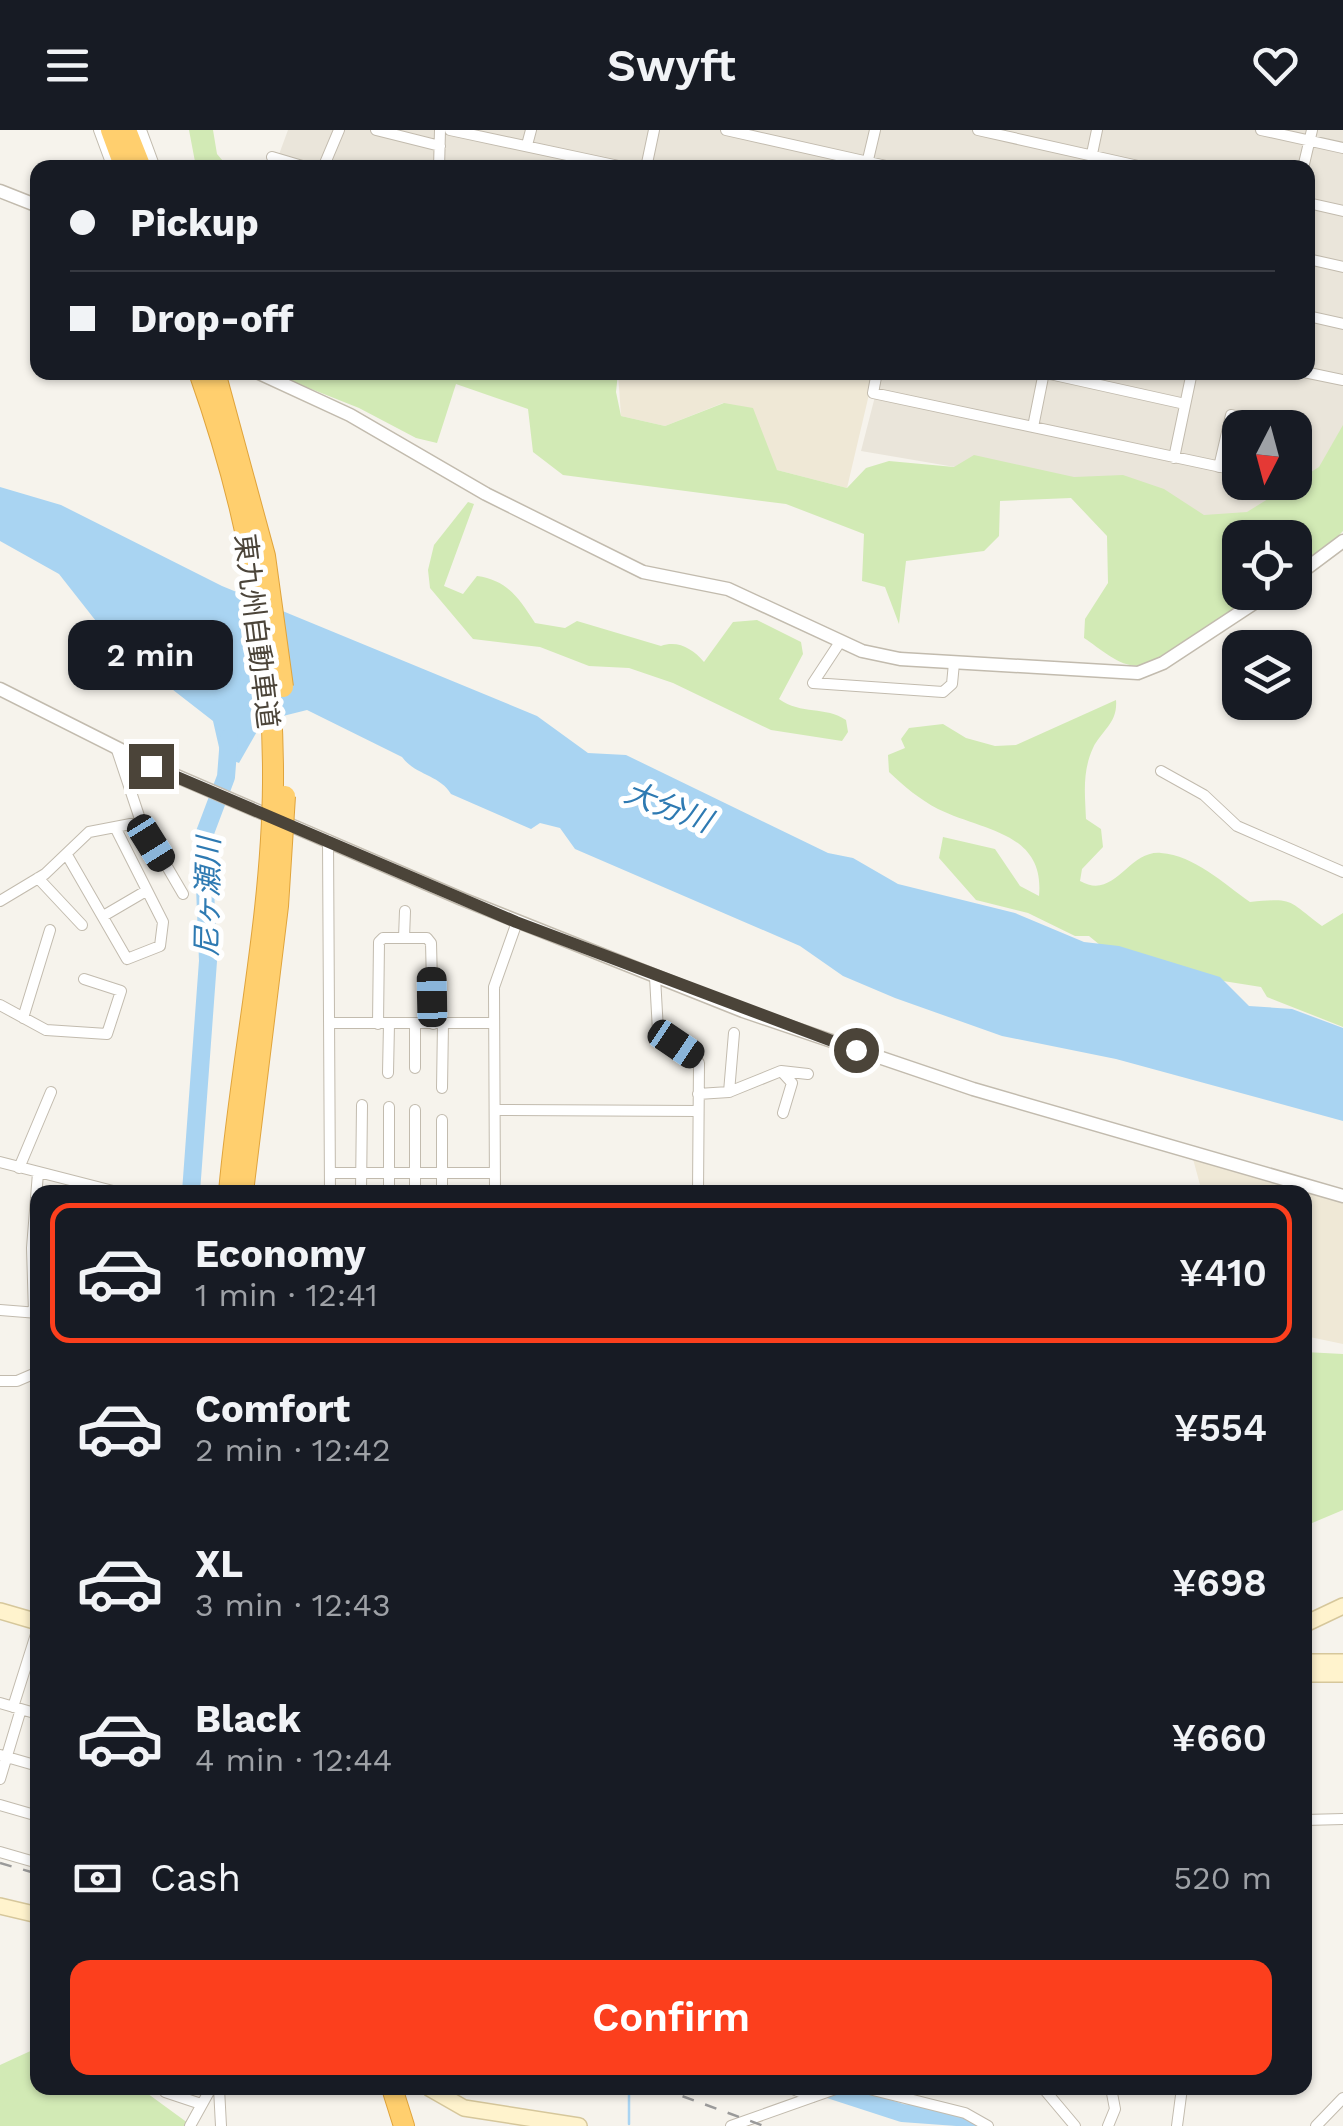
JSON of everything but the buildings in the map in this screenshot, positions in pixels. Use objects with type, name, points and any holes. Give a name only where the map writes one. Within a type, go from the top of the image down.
[{"type":"highway","points":[[111,130],[122,160]]},
{"type":"highway","points":[[126,130],[138,160]]},
{"type":"highway","name":"東九州自動車道","points":[[201,380],[246,533],[270,688],[270,840],[230,1185]]},
{"type":"highway","name":"東九州自動車道","points":[[216,380],[266,556],[279,636],[284,712],[284,840],[244,1185]]},
{"type":"highway","points":[[394,2095],[404,2126]]},
{"type":"highway","points":[[408,2095],[418,2126]]},
{"type":"main road","points":[[1312,1621],[1343,1606]]},
{"type":"main road","points":[[0,1611],[30,1622]]},
{"type":"main road","points":[[1312,1662],[1343,1662]]},
{"type":"main road","points":[[1312,1674],[1343,1674]]},
{"type":"main road","points":[[0,1906],[30,1913]]},
{"type":"main road","points":[[441,2095],[464,2108],[578,2126]]},
{"type":"street","points":[[98,130],[109,160]]},
{"type":"street","points":[[141,130],[152,160]]},
{"type":"street","points":[[326,160],[339,130]]},
{"type":"street","points":[[376,130],[440,146]]},
{"type":"street","points":[[439,160],[440,130]]},
{"type":"street","points":[[450,130],[471,131],[593,160]]},
{"type":"street","points":[[527,145],[531,130]]},
{"type":"street","points":[[648,160],[654,130]]},
{"type":"street","points":[[726,130],[850,160]]},
{"type":"street","points":[[868,160],[875,130]]},
{"type":"street","points":[[978,130],[1086,160]]},
{"type":"street","points":[[1090,160],[1097,130]]},
{"type":"street","points":[[1261,130],[1310,135],[1343,148]]},
{"type":"street","points":[[1305,160],[1310,135]]},
{"type":"street","points":[[272,157],[282,160]]},
{"type":"street","points":[[0,192],[30,203]]},
{"type":"street","points":[[1315,205],[1343,211]]},
{"type":"street","points":[[1315,261],[1343,267]]},
{"type":"street","points":[[1315,318],[1343,324]]},
{"type":"street","points":[[1315,374],[1343,380]]},
{"type":"street","points":[[274,380],[350,415],[474,488],[634,568],[668,580],[728,589],[840,642],[879,656],[1138,673],[1163,664],[1244,610]]},
{"type":"street","points":[[875,380],[873,393],[1222,468]]},
{"type":"street","points":[[1032,427],[1042,380]]},
{"type":"street","points":[[1075,380],[1186,404]]},
{"type":"street","points":[[1174,458],[1190,380]]},
{"type":"street","points":[[1218,467],[1222,451]]},
{"type":"street","points":[[1312,564],[1343,541]]},
{"type":"street","points":[[840,642],[813,683],[943,692],[952,684],[954,663]]},
{"type":"street","points":[[0,689],[116,750],[516,922],[655,977],[973,1089],[1305,1185]]},
{"type":"street","points":[[116,750],[141,822],[183,894]]},
{"type":"street","points":[[1161,771],[1204,795],[1237,826],[1343,872]]},
{"type":"street","points":[[0,902],[38,878],[89,832],[141,822]]},
{"type":"street","points":[[66,855],[127,958],[160,946],[163,922],[114,827]]},
{"type":"street","points":[[328,840],[330,1185]]},
{"type":"street","points":[[38,878],[82,925]]},
{"type":"street","points":[[105,915],[146,892]]},
{"type":"street","points":[[404,938],[405,911]]},
{"type":"street","points":[[495,1185],[494,987],[516,922]]},
{"type":"street","points":[[23,1018],[50,930]]},
{"type":"street","points":[[388,1073],[379,942],[383,938],[428,938],[442,1088]]},
{"type":"street","points":[[655,977],[656,1028],[697,1059],[698,1185]]},
{"type":"street","points":[[0,1005],[53,1031],[107,1034],[121,991],[84,980]]},
{"type":"street","points":[[330,1023],[494,1023]]},
{"type":"street","points":[[415,1024],[415,1068]]},
{"type":"street","points":[[729,1092],[734,1033]]},
{"type":"street","points":[[698,1094],[729,1092],[781,1071],[808,1074]]},
{"type":"street","points":[[781,1071],[792,1083],[783,1113]]},
{"type":"street","points":[[19,1168],[51,1092]]},
{"type":"street","points":[[361,1185],[362,1104]]},
{"type":"street","points":[[389,1107],[389,1185]]},
{"type":"street","points":[[415,1110],[415,1185]]},
{"type":"street","points":[[495,1110],[698,1112]]},
{"type":"street","points":[[442,1120],[442,1185]]},
{"type":"street","points":[[0,1162],[88,1185]]},
{"type":"street","points":[[37,1185],[38,1173]]},
{"type":"street","points":[[330,1174],[495,1173]]},
{"type":"street","points":[[1312,1187],[1343,1196]]},
{"type":"street","points":[[0,1310],[30,1312]]},
{"type":"street","points":[[0,1381],[17,1381],[30,1375]]},
{"type":"street","points":[[0,1780],[30,1657]]},
{"type":"street","points":[[0,1703],[30,1712]]},
{"type":"street","points":[[3,1756],[30,1764]]},
{"type":"street","points":[[0,1805],[30,1814]]},
{"type":"street","points":[[1312,1820],[1343,1819]]},
{"type":"street","points":[[0,1852],[30,1861]]},
{"type":"street","points":[[173,2095],[201,2104]]},
{"type":"street","points":[[190,2126],[207,2095]]},
{"type":"street","points":[[219,2095],[221,2126]]},
{"type":"street","points":[[810,2095],[816,2097]]},
{"type":"street","points":[[731,2126],[821,2095]]},
{"type":"street","points":[[894,2095],[945,2107],[988,2126]]},
{"type":"street","points":[[1048,2095],[1071,2125]]},
{"type":"street","points":[[1108,2126],[1115,2109],[1112,2095]]},
{"type":"street","points":[[1171,2126],[1180,2095]]},
{"type":"street","points":[[1316,2126],[1337,2110],[1343,2098]]},
{"type":"shaded area","points":[[288,130],[1343,130],[1343,445],[1312,480],[1312,410],[1222,410],[1222,500],[1280,500],[1208,527],[1078,488],[861,451],[879,380],[1315,380],[1315,160],[277,160]]},
{"type":"shaded area","points":[[618,380],[872,380],[847,488],[777,470],[723,403],[665,426],[621,416]]},
{"type":"shaded area","points":[[1193,1159],[1284,1185],[1200,1185]]},
{"type":"shaded area","points":[[1312,1193],[1343,1202],[1343,1344],[1312,1337]]},
{"type":"green space","points":[[189,130],[213,130],[217,154],[222,160],[195,160]]},
{"type":"green space","points":[[289,380],[617,380],[621,416],[665,426],[724,403],[753,408],[777,470],[847,488],[866,468],[889,461],[954,467],[974,455],[1074,477],[1123,475],[1164,489],[1204,515],[1247,512],[1266,500],[1312,500],[1312,471],[1319,467],[1343,425],[1343,531],[1312,559],[1312,520],[1222,520],[1222,610],[1238,610],[1167,656],[1132,666],[1084,638],[1085,619],[1108,583],[1107,536],[1071,498],[1000,501],[999,536],[984,551],[906,561],[899,624],[885,587],[862,581],[864,534],[786,504],[563,475],[533,452],[528,409],[456,384],[437,443],[416,438],[359,408]]},
{"type":"green space","points":[[468,502],[474,504],[444,586],[463,594],[477,576],[487,578],[511,592],[535,623],[565,628],[577,621],[661,646],[679,645],[704,662],[733,622],[757,620],[801,642],[803,654],[779,699],[838,716],[846,720],[848,732],[842,741],[771,730],[673,683],[629,668],[589,666],[540,647],[473,639],[430,588],[428,570],[434,545]]},
{"type":"green space","points":[[1116,700],[1115,715],[1093,748],[1086,774],[1086,819],[1101,829],[1103,847],[1082,869],[1080,881],[1103,885],[1139,859],[1161,853],[1197,865],[1250,902],[1289,902],[1322,926],[1343,913],[1343,1027],[1267,997],[1261,987],[1198,977],[1100,945],[1089,936],[1075,936],[1028,913],[976,900],[939,858],[943,837],[995,849],[1020,886],[1039,896],[1032,858],[1008,837],[931,805],[889,772],[888,755],[905,748],[901,739],[909,728],[943,724],[966,738],[995,746],[1016,745]]},
{"type":"green space","points":[[1312,1352],[1343,1354],[1343,1510],[1312,1523]]},
{"type":"green space","points":[[30,2051],[30,2095],[150,2095],[192,2126],[0,2126],[0,2065]]},
{"type":"water","name":"大分川","points":[[0,487],[61,505],[222,586],[537,716],[588,753],[626,755],[828,853],[853,858],[898,884],[1015,913],[1084,942],[1119,946],[1220,977],[1249,1006],[1292,1009],[1343,1028],[1343,1121],[1116,1059],[1002,1036],[895,998],[843,976],[800,946],[575,849],[560,828],[540,823],[531,829],[451,794],[402,757],[307,710],[263,721],[239,763],[221,756],[213,721],[114,644],[59,574],[0,541]]},
{"type":"waterway","name":"尼ヶ瀬川","points":[[192,1185],[208,961],[203,838],[226,777],[229,738]]},
{"type":"waterway","points":[[629,2095],[629,2124]]},
{"type":"waterway","name":"尼ヶ瀬川","points":[[847,2095],[902,2113],[957,2117],[980,2126]]},
{"type":"railway","points":[[0,1863],[30,1872]]},
{"type":"railway","points":[[679,2095],[764,2126]]},
{"type":"route","points":[[151,766],[516,922],[743,1011],[856,1050]]}]
